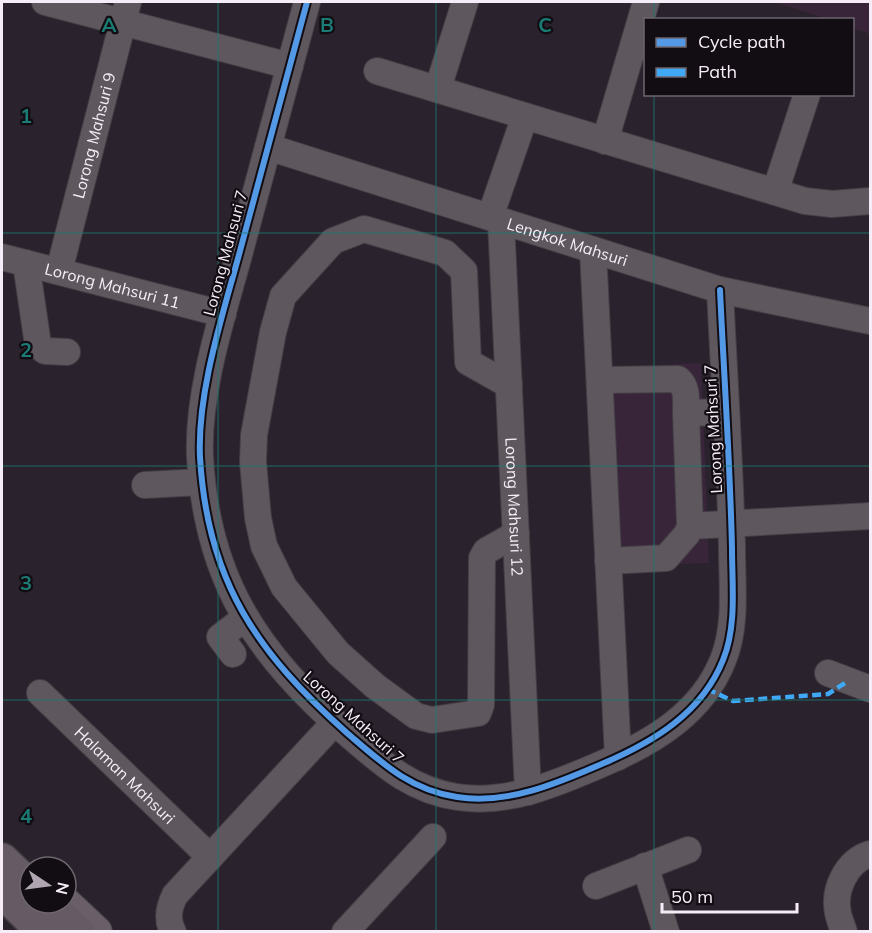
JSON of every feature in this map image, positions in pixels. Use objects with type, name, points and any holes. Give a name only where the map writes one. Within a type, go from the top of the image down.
[{"type":"highway","points":[[2,860],[18,875]]},
{"type":"highway","points":[[2,891],[44,932]]},
{"type":"highway","points":[[59,915],[77,932]]},
{"type":"main road","points":[[2,845],[18,860]]},
{"type":"main road","points":[[2,910],[24,932]]},
{"type":"main road","points":[[78,915],[96,932]]},
{"type":"street","points":[[45,2],[125,12],[290,66]]},
{"type":"street","name":"Lorong Mahsuri 7","points":[[307,2],[208,378],[202,413],[200,453],[202,482],[219,565],[245,618],[281,669],[335,722],[406,781],[432,791],[458,797],[483,799],[508,797],[528,792],[618,757],[663,733],[699,700],[723,661],[730,637],[733,606],[720,290]]},
{"type":"street","points":[[438,88],[465,2]]},
{"type":"street","points":[[605,141],[646,2]]},
{"type":"street","name":"Lorong Mahsuri 9","points":[[59,272],[125,12]]},
{"type":"street","points":[[377,71],[805,201],[832,204],[870,201]]},
{"type":"street","points":[[775,192],[806,96]]},
{"type":"street","points":[[495,219],[525,116]]},
{"type":"street","name":"Lengkok Mahsuri","points":[[268,147],[720,290],[870,321]]},
{"type":"street","name":"Lorong Mahsuri 12","points":[[495,219],[508,385],[528,792]]},
{"type":"street","points":[[508,385],[468,362],[464,271],[445,253],[364,229],[333,241],[283,296],[273,332],[254,435],[253,462],[258,518],[264,546],[284,587],[338,653],[375,686],[416,716],[432,720],[478,713],[482,558],[486,551],[516,534]]},
{"type":"street","points":[[593,250],[618,757]]},
{"type":"street","name":"Lorong Mahsuri 11","points":[[2,256],[223,314]]},
{"type":"street","points":[[26,263],[38,345],[45,351],[67,352]]},
{"type":"street","points":[[600,380],[678,379],[685,390],[690,526],[687,534],[666,558],[608,561]]},
{"type":"street","points":[[686,413],[726,412]]},
{"type":"street","points":[[145,485],[202,482]]},
{"type":"street","points":[[690,526],[870,516]]},
{"type":"street","points":[[234,654],[220,637],[245,618]]},
{"type":"street","points":[[828,673],[870,689]]},
{"type":"street","name":"Halaman Mahsuri","points":[[40,693],[210,857]]},
{"type":"street","points":[[172,932],[169,915],[170,904],[175,895],[335,722]]},
{"type":"street","points":[[345,932],[433,837]]},
{"type":"street","points":[[596,885],[688,850]]},
{"type":"street","points":[[844,932],[837,911],[838,888],[848,868],[864,855],[870,854]]},
{"type":"street","points":[[645,866],[666,932]]},
{"type":"shaded area","points":[[774,2],[870,2],[870,34],[854,28],[854,18],[824,18]]},
{"type":"shaded area","points":[[701,363],[709,563],[614,567],[606,367]]},
{"type":"marked path","points":[[707,689],[733,701],[828,694],[848,681]]},
{"type":"cycle path","points":[[307,2],[212,353],[200,432],[200,457],[205,501],[213,541],[226,578],[242,612],[263,643],[287,674],[315,703],[347,733],[398,774],[411,782],[440,793],[476,799],[514,795],[551,785],[622,755],[658,735],[689,710],[714,679],[727,647],[733,605],[730,484],[720,290]]}]
